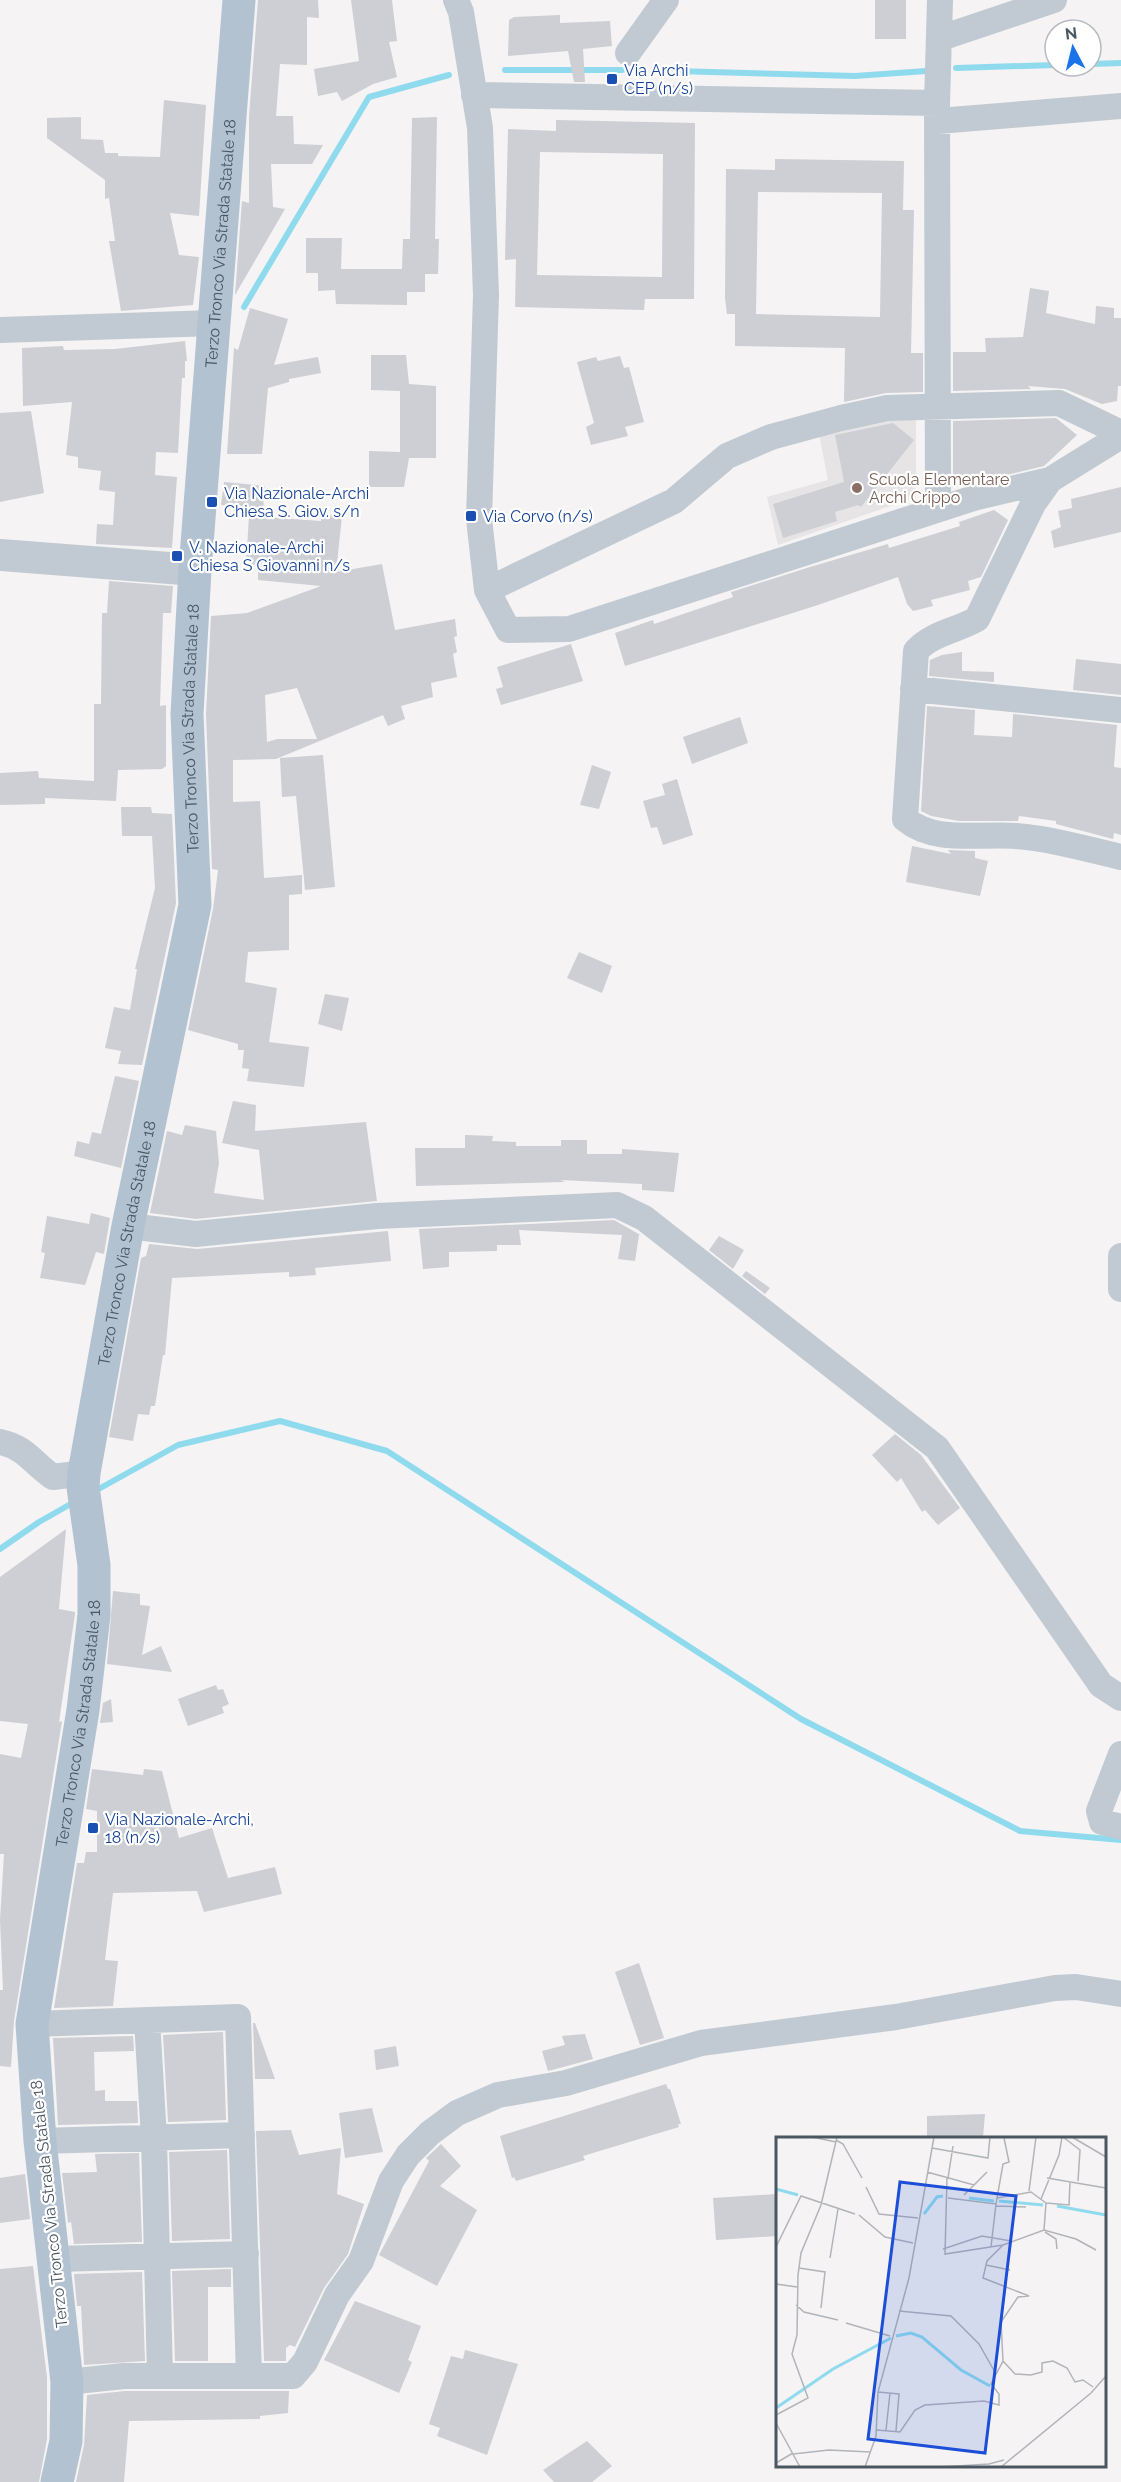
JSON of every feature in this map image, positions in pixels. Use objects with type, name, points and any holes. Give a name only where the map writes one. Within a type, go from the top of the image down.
[{"type":"main road","name":"Terzo Tronco Via Strada Statale 18","points":[[57,2482],[66,2441],[67,2382],[40,2141],[32,2024],[83,1710],[92,1636],[94,1565],[83,1480],[128,1226],[195,905],[188,714],[195,570],[239,0]]},
{"type":"street","points":[[456,0],[461,12],[480,128],[486,295],[479,519],[487,590],[508,630],[569,629],[938,509],[1028,495],[1121,434]]},
{"type":"street","points":[[628,53],[666,0]]},
{"type":"street","points":[[938,509],[937,112],[941,38],[940,0]]},
{"type":"street","points":[[941,38],[1054,0]]},
{"type":"street","points":[[474,95],[937,112],[1121,106]]},
{"type":"street","points":[[0,330],[214,324]]},
{"type":"street","points":[[487,590],[674,501],[728,456],[771,437],[887,408],[1059,403],[1121,434]]},
{"type":"street","points":[[1028,495],[977,619],[958,629],[928,638],[916,651],[903,807],[904,819],[917,829],[933,833],[1017,836],[1121,857]]},
{"type":"street","points":[[0,555],[195,570]]},
{"type":"street","points":[[913,689],[1121,710]]},
{"type":"street","points":[[128,1226],[196,1234],[377,1216],[617,1205],[644,1218],[937,1448],[1101,1685],[1121,1698]]},
{"type":"street","points":[[1121,1256],[1121,1289]]},
{"type":"street","points":[[0,1442],[18,1445],[39,1467],[53,1477],[83,1480]]},
{"type":"street","points":[[1121,1754],[1099,1811],[1102,1822],[1121,1827]]},
{"type":"street","points":[[67,2382],[124,2376],[293,2376],[301,2367],[337,2295],[361,2261],[391,2181],[408,2155],[430,2133],[457,2113],[498,2095],[567,2083],[701,2043],[896,2017],[1055,1988],[1076,1987],[1121,1994]]},
{"type":"street","points":[[32,2024],[238,2018],[249,2376]]},
{"type":"street","points":[[147,2020],[154,2138],[160,2376]]},
{"type":"street","points":[[40,2141],[242,2135]]},
{"type":"street","points":[[55,2259],[246,2254]]},
{"type":"shaded area","name":"Scuola Elementare Archi Crippo","points":[[916,414],[916,497],[778,545],[767,497],[828,480],[818,429]]},
{"type":"building","points":[[258,0],[318,0],[319,18],[307,17],[307,65],[280,64],[276,116],[293,116],[294,144],[323,145],[312,164],[271,164],[273,207],[285,209],[235,295],[242,201],[249,203],[249,116]]},
{"type":"building","points":[[351,0],[392,0],[397,41],[389,42],[397,77],[373,84],[342,101],[337,92],[318,96],[314,69],[359,61]]},
{"type":"building","points":[[875,0],[906,0],[906,39],[875,39]]},
{"type":"building","points":[[560,15],[560,23],[610,21],[612,46],[583,49],[585,82],[574,82],[568,51],[508,56],[509,20],[514,17]]},
{"type":"building","points":[[164,100],[206,105],[199,216],[170,213],[179,255],[199,257],[193,305],[121,311],[109,241],[115,241],[109,198],[105,199],[105,180],[47,138],[47,118],[81,117],[81,139],[103,140],[105,153],[118,153],[118,156],[160,157]]},
{"type":"building","points":[[437,117],[435,239],[439,239],[438,274],[425,274],[425,292],[407,292],[407,305],[336,304],[335,290],[318,291],[318,273],[306,273],[306,238],[342,238],[341,269],[402,269],[403,239],[410,239],[412,118]]},
{"type":"building","points":[[556,120],[695,123],[694,299],[645,299],[644,310],[515,307],[516,259],[505,260],[508,129],[556,131]],"holes":[[[540,152],[663,154],[662,277],[537,275]]]},
{"type":"building","points":[[775,159],[904,161],[903,210],[914,210],[911,353],[923,353],[923,392],[886,393],[844,402],[845,348],[735,346],[735,314],[727,314],[725,298],[726,169],[775,170]],"holes":[[[758,192],[882,193],[880,317],[756,314]]]},
{"type":"building","points":[[1030,288],[1049,291],[1046,313],[1095,324],[1096,306],[1114,308],[1114,318],[1121,318],[1121,386],[1118,386],[1117,401],[1102,404],[1065,389],[1028,386],[1031,389],[953,391],[953,352],[986,352],[985,338],[1023,337]]},
{"type":"building","points":[[250,308],[288,319],[274,365],[318,357],[321,373],[289,379],[289,382],[268,388],[262,454],[227,454],[234,348],[238,350]]},
{"type":"building","points":[[185,341],[187,361],[185,361],[185,378],[182,378],[178,453],[156,452],[155,475],[177,477],[172,548],[96,544],[97,524],[113,525],[115,492],[99,490],[101,471],[78,468],[78,457],[66,455],[72,402],[23,406],[22,348],[63,346],[64,350],[115,349]]},
{"type":"building","points":[[371,355],[406,355],[409,384],[436,386],[436,458],[409,458],[404,487],[369,487],[369,451],[400,452],[400,391],[371,390]]},
{"type":"building","points":[[620,356],[624,368],[629,367],[644,422],[625,427],[628,436],[591,445],[586,427],[594,423],[577,362],[596,357],[598,361]]},
{"type":"building","points":[[31,411],[44,493],[0,502],[0,413]]},
{"type":"building","points":[[1056,418],[1077,435],[1044,466],[1002,476],[953,478],[953,421]]},
{"type":"building","points":[[893,423],[914,440],[861,507],[858,505],[835,512],[837,521],[783,538],[773,504],[844,482],[835,435]]},
{"type":"building","points":[[224,482],[265,486],[263,509],[221,505]]},
{"type":"building","points":[[1121,487],[1121,532],[1054,548],[1051,531],[1061,527],[1058,511],[1072,508],[1071,499]]},
{"type":"building","points":[[994,510],[1008,520],[981,577],[968,581],[970,590],[931,600],[933,606],[913,611],[907,604],[898,577],[818,605],[625,666],[615,633],[653,620],[654,624],[733,597],[731,592],[810,567],[888,544],[889,548],[960,526],[959,522]]},
{"type":"building","points":[[322,514],[342,516],[336,572],[382,564],[395,630],[455,619],[457,636],[454,637],[457,652],[453,654],[457,677],[431,683],[433,697],[401,706],[405,719],[388,726],[383,715],[276,759],[233,760],[233,802],[260,801],[264,878],[302,875],[302,894],[289,895],[289,950],[248,952],[245,982],[277,988],[269,1042],[309,1047],[304,1087],[247,1081],[249,1069],[242,1068],[244,1050],[238,1050],[238,1044],[188,1030],[213,909],[218,870],[212,869],[206,714],[211,616],[247,613],[321,586],[258,580],[258,565],[246,564],[249,516],[321,521]],"holes":[[[297,688],[317,739],[277,739],[267,742],[265,695]]]},
{"type":"building","points":[[109,581],[173,586],[171,613],[163,613],[160,706],[166,705],[166,766],[162,769],[118,770],[116,801],[45,798],[45,804],[0,805],[0,773],[38,771],[39,778],[94,781],[94,704],[101,704],[102,613],[107,613]]},
{"type":"building","points":[[571,644],[583,681],[501,705],[496,689],[503,687],[497,667]]},
{"type":"building","points":[[962,652],[962,671],[994,672],[994,682],[929,676],[930,660],[942,655]]},
{"type":"building","points":[[1076,659],[1121,664],[1121,695],[1073,690]]},
{"type":"building","points":[[927,706],[975,710],[974,735],[1012,737],[1013,714],[1117,725],[1114,767],[1121,768],[1121,835],[1114,833],[1113,839],[1056,824],[1056,821],[1019,816],[1018,821],[959,821],[931,816],[921,811]]},
{"type":"building","points":[[740,717],[748,743],[692,764],[683,737]]},
{"type":"building","points":[[323,755],[335,887],[305,890],[296,796],[282,797],[280,758]]},
{"type":"building","points":[[592,765],[611,772],[599,809],[580,805]]},
{"type":"building","points":[[677,779],[693,835],[663,845],[657,827],[651,828],[643,801],[665,795],[662,784]]},
{"type":"building","points":[[121,807],[151,807],[152,813],[172,814],[176,903],[142,1065],[118,1064],[121,1051],[105,1048],[114,1007],[130,1010],[137,969],[135,969],[155,888],[152,836],[122,836]]},
{"type":"building","points":[[912,846],[951,854],[948,850],[975,851],[975,858],[988,861],[980,896],[906,882]]},
{"type":"building","points":[[579,952],[612,966],[602,993],[567,978]]},
{"type":"building","points":[[325,994],[349,998],[342,1031],[318,1024]]},
{"type":"building","points":[[115,1076],[139,1081],[121,1168],[74,1156],[77,1141],[89,1144],[92,1132],[101,1134]]},
{"type":"building","points":[[233,1101],[256,1105],[255,1131],[366,1122],[377,1201],[196,1219],[150,1213],[167,1131],[182,1135],[185,1125],[216,1131],[219,1163],[214,1193],[264,1200],[259,1150],[222,1143]]},
{"type":"building","points":[[465,1135],[493,1136],[492,1141],[516,1142],[516,1146],[561,1146],[561,1140],[587,1140],[587,1154],[622,1154],[622,1149],[679,1153],[674,1192],[642,1190],[642,1184],[561,1180],[565,1182],[416,1186],[415,1148],[465,1148]]},
{"type":"building","points":[[91,1213],[110,1218],[104,1254],[96,1252],[85,1285],[40,1278],[45,1253],[41,1252],[47,1216],[89,1224]]},
{"type":"building","points":[[614,1220],[642,1236],[639,1235],[635,1261],[618,1259],[622,1235],[519,1230],[521,1245],[497,1245],[497,1251],[449,1252],[449,1267],[423,1269],[419,1229]]},
{"type":"building","points":[[388,1231],[391,1261],[315,1268],[316,1275],[289,1277],[289,1272],[172,1278],[165,1355],[163,1355],[155,1406],[151,1406],[149,1415],[138,1414],[133,1441],[109,1437],[141,1258],[146,1256],[149,1244],[197,1249]]},
{"type":"building","points":[[719,1236],[744,1250],[733,1269],[709,1250]]},
{"type":"building","points":[[746,1271],[770,1288],[765,1294],[742,1276]]},
{"type":"building","points":[[895,1434],[921,1455],[960,1508],[938,1525],[925,1510],[922,1512],[901,1478],[897,1482],[872,1455]]},
{"type":"building","points":[[66,1529],[59,1609],[75,1612],[75,1614],[59,1722],[62,1721],[14,2021],[11,2067],[0,2066],[0,1990],[3,1990],[0,1920],[4,1854],[0,1854],[0,1754],[21,1758],[28,1724],[0,1721],[0,1577]]},
{"type":"building","points":[[113,1591],[140,1594],[140,1605],[150,1606],[142,1655],[161,1646],[172,1672],[107,1664]]},
{"type":"building","points":[[216,1685],[218,1690],[223,1689],[229,1704],[222,1707],[224,1713],[188,1726],[178,1699]]},
{"type":"building","points":[[111,1699],[113,1722],[100,1723],[103,1703]]},
{"type":"building","points":[[92,1769],[143,1775],[144,1769],[162,1771],[179,1838],[212,1828],[228,1878],[275,1867],[282,1894],[204,1912],[197,1891],[113,1893],[105,1960],[118,1961],[113,2006],[54,2008],[77,1863],[84,1863],[86,1852],[97,1852],[97,1811],[86,1809]]},
{"type":"building","points":[[639,1963],[664,2038],[640,2045],[615,1972]]},
{"type":"building","points":[[253,2023],[255,2023],[275,2079],[255,2079]]},
{"type":"building","points":[[223,2032],[226,2120],[168,2122],[163,2035]]},
{"type":"building","points":[[585,2034],[593,2059],[548,2071],[542,2051],[565,2045],[562,2036]]},
{"type":"building","points":[[133,2036],[134,2051],[94,2052],[95,2091],[105,2090],[105,2101],[137,2101],[138,2123],[58,2125],[53,2038]]},
{"type":"building","points":[[396,2046],[399,2066],[376,2070],[374,2050]]},
{"type":"building","points":[[666,2084],[670,2089],[681,2124],[678,2124],[679,2127],[583,2156],[585,2160],[516,2181],[514,2177],[512,2178],[500,2136]]},
{"type":"building","points":[[372,2108],[383,2152],[345,2158],[339,2113]]},
{"type":"building","points":[[985,2114],[983,2137],[927,2137],[927,2116]]},
{"type":"building","points":[[291,2130],[299,2155],[341,2148],[337,2194],[364,2204],[348,2254],[324,2288],[295,2347],[290,2345],[286,2348],[286,2361],[264,2361],[256,2131]]},
{"type":"building","points":[[441,2144],[461,2166],[440,2186],[477,2210],[437,2286],[379,2255],[429,2161],[426,2158]]},
{"type":"building","points":[[227,2150],[230,2239],[172,2241],[169,2152]]},
{"type":"building","points":[[139,2153],[142,2242],[74,2244],[71,2222],[68,2223],[62,2173],[97,2172],[95,2154]]},
{"type":"building","points":[[25,2174],[30,2219],[0,2223],[0,2178]]},
{"type":"building","points":[[776,2194],[776,2236],[716,2240],[713,2198]]},
{"type":"building","points":[[33,2266],[47,2377],[47,2439],[39,2482],[0,2482],[0,2269]]},
{"type":"building","points":[[231,2269],[231,2287],[208,2287],[208,2361],[175,2361],[172,2271]]},
{"type":"building","points":[[142,2272],[145,2361],[84,2365],[81,2306],[77,2306],[74,2274]]},
{"type":"building","points":[[355,2301],[421,2326],[408,2360],[412,2362],[399,2393],[324,2360]]},
{"type":"building","points":[[465,2350],[518,2364],[487,2455],[437,2436],[440,2428],[429,2424],[451,2356],[463,2359]]},
{"type":"building","points":[[125,2391],[289,2391],[288,2413],[260,2416],[260,2419],[129,2421],[124,2482],[76,2482],[84,2445],[87,2395]]},
{"type":"building","points":[[587,2441],[612,2466],[592,2482],[554,2482],[543,2470]]},
{"type":"waterway","points":[[1103,64],[1121,63]]},
{"type":"waterway","points":[[956,68],[1043,65]]},
{"type":"waterway","points":[[505,70],[622,70]]},
{"type":"waterway","points":[[675,71],[855,76],[926,71]]},
{"type":"waterway","points":[[244,307],[369,97],[449,75]]},
{"type":"waterway","points":[[95,1491],[178,1445],[280,1421],[387,1451],[801,1719],[1020,1831],[1121,1840]]},
{"type":"waterway","points":[[0,1549],[39,1522],[76,1501]]},
{"type":"place","name":"Via Archi CEP (n/s)","points":[[612,79]]},
{"type":"place","name":"Scuola Elementare Archi Crippo","points":[[857,488]]},
{"type":"place","name":"Via Nazionale-Archi Chiesa S. Giov. s/n","points":[[212,502]]},
{"type":"place","name":"Via Corvo (n/s)","points":[[471,516]]},
{"type":"place","name":"V. Nazionale-Archi Chiesa S Giovanni n/s","points":[[177,556]]},
{"type":"place","name":"Via Nazionale-Archi, 18 (n/s)","points":[[93,1828]]}]
